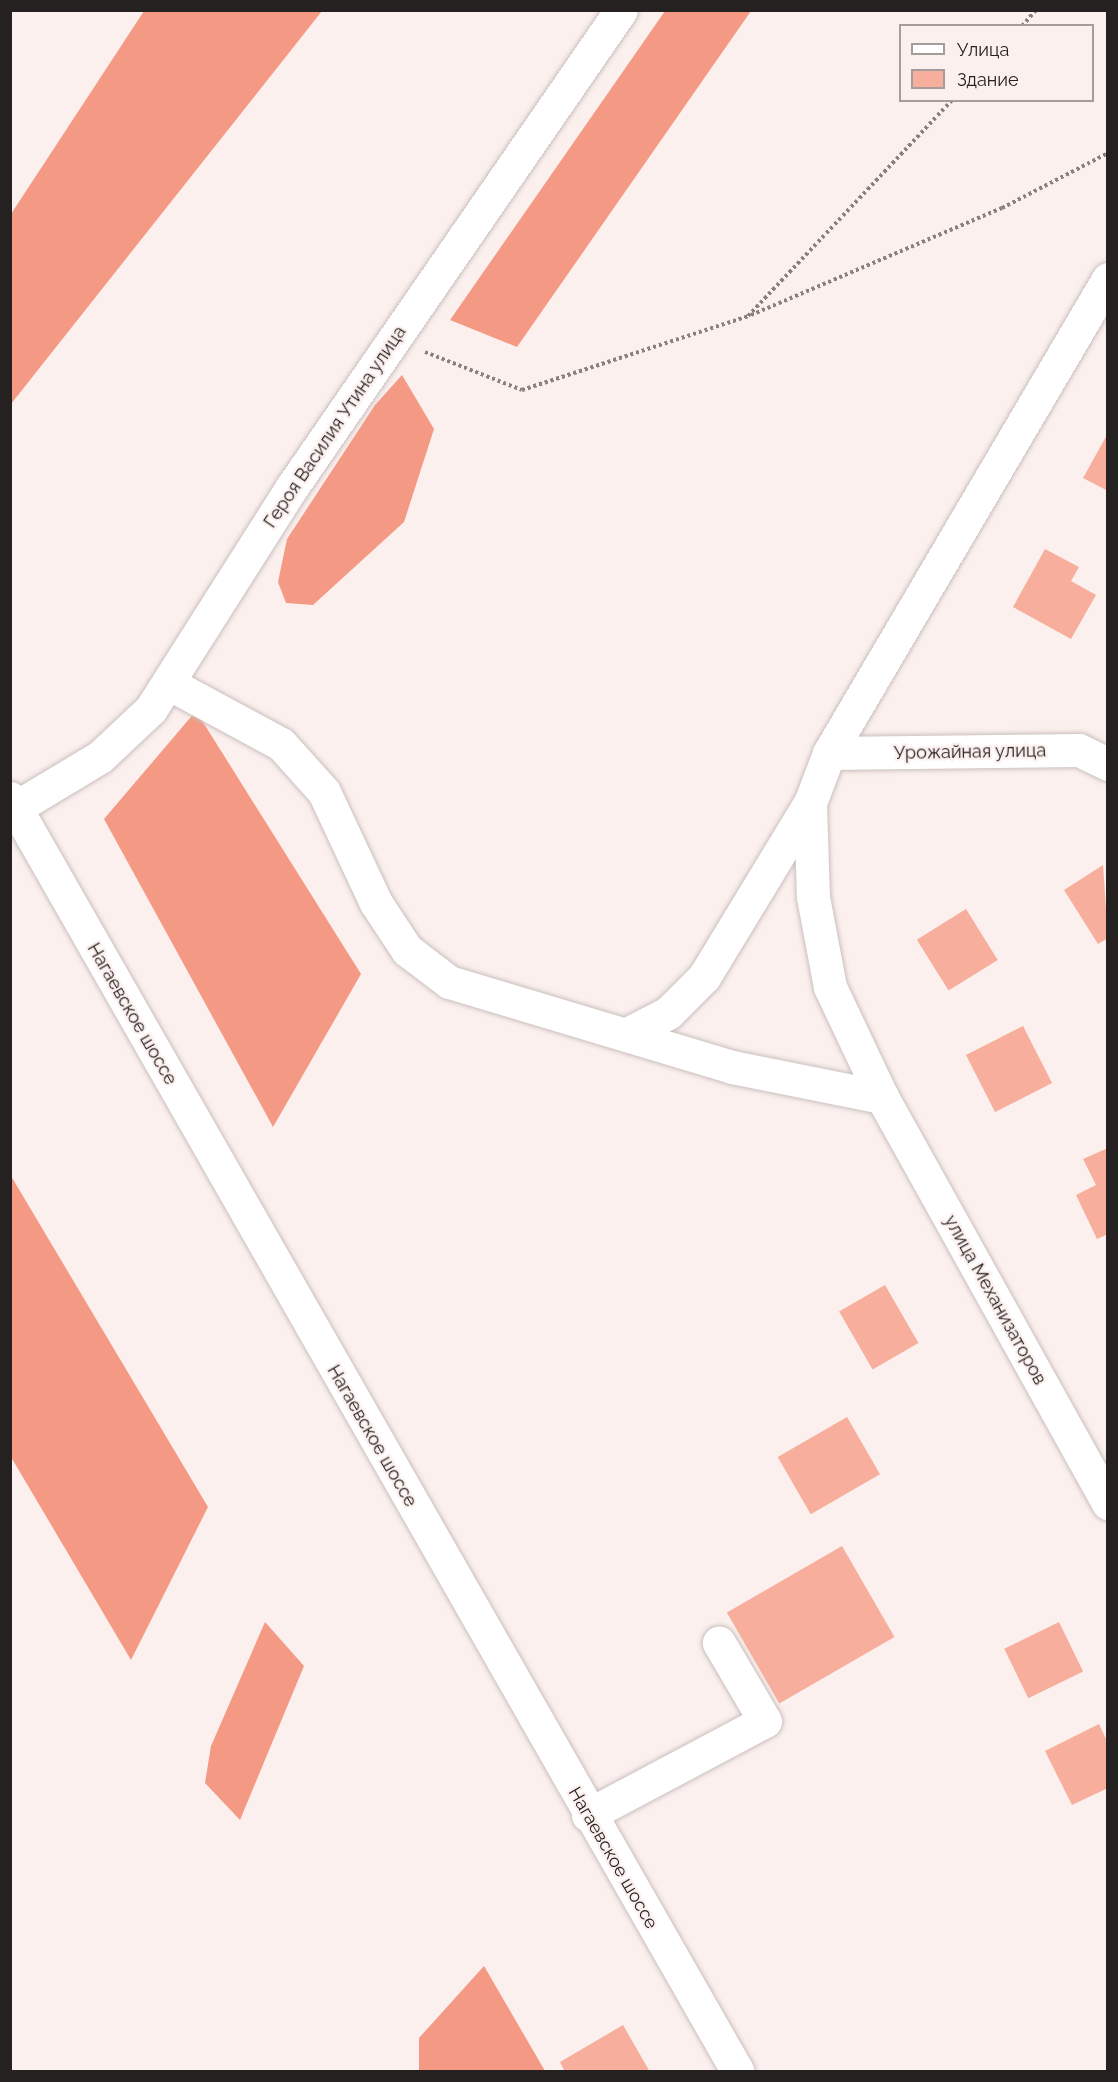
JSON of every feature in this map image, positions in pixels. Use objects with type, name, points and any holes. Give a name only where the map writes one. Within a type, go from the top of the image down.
[{"type":"street","name":"Героя Василия Утина улица","points":[[13,803],[100,758],[151,709],[393,340],[621,10]]},
{"type":"street","points":[[627,1035],[668,1013],[704,977],[810,802],[829,753],[1107,279]]},
{"type":"street","points":[[168,683],[281,744],[324,792],[376,903],[407,950],[448,982],[523,1009],[627,1035],[732,1067],[882,1097]]},
{"type":"street","name":"Урожайная улица","points":[[829,753],[1079,750],[1107,764]]},
{"type":"street","name":"улица Механизаторов","points":[[810,802],[813,897],[830,987],[882,1097],[1107,1503]]},
{"type":"street","name":"Нагаевское шоссе","points":[[13,803],[588,1815],[738,2072]]},
{"type":"street","points":[[588,1815],[765,1721],[720,1643]]},
{"type":"path","points":[[1024,24],[1036,10]]},
{"type":"path","points":[[747,316],[950,102]]},
{"type":"path","points":[[393,340],[522,390],[747,316],[1002,208],[1107,153]]},
{"type":"shaded area","points":[[144,11],[322,11],[11,404],[11,214]]},
{"type":"shaded area","points":[[665,11],[751,11],[517,347],[450,320]]},
{"type":"shaded area","points":[[402,375],[434,429],[404,522],[313,605],[286,603],[278,582],[287,539],[375,405]]},
{"type":"shaded area","points":[[196,711],[361,974],[273,1127],[104,819]]},
{"type":"shaded area","points":[[11,1176],[208,1507],[131,1660],[11,1457]]},
{"type":"shaded area","points":[[265,1622],[304,1666],[240,1820],[205,1783],[211,1746]]},
{"type":"shaded area","points":[[484,1966],[545,2071],[419,2071],[419,2038]]},
{"type":"building","points":[[1108,433],[1108,491],[1083,478]]},
{"type":"building","points":[[1045,549],[1079,567],[1071,581],[1096,595],[1071,639],[1013,607]]},
{"type":"building","points":[[1103,865],[1108,938],[1098,944],[1064,890]]},
{"type":"building","points":[[966,909],[998,960],[949,991],[917,940]]},
{"type":"building","points":[[1023,1026],[1052,1083],[995,1112],[966,1055]]},
{"type":"building","points":[[1108,1148],[1108,1234],[1097,1239],[1076,1195],[1096,1185],[1083,1159]]},
{"type":"building","points":[[885,1285],[919,1343],[873,1370],[839,1312]]},
{"type":"building","points":[[847,1417],[880,1474],[811,1514],[778,1457]]},
{"type":"building","points":[[842,1546],[894,1637],[779,1703],[727,1612]]},
{"type":"building","points":[[1059,1622],[1083,1671],[1028,1698],[1004,1649]]},
{"type":"building","points":[[1099,1724],[1108,1743],[1108,1788],[1072,1805],[1045,1751]]},
{"type":"building","points":[[623,2025],[650,2072],[565,2072],[560,2062]]}]
